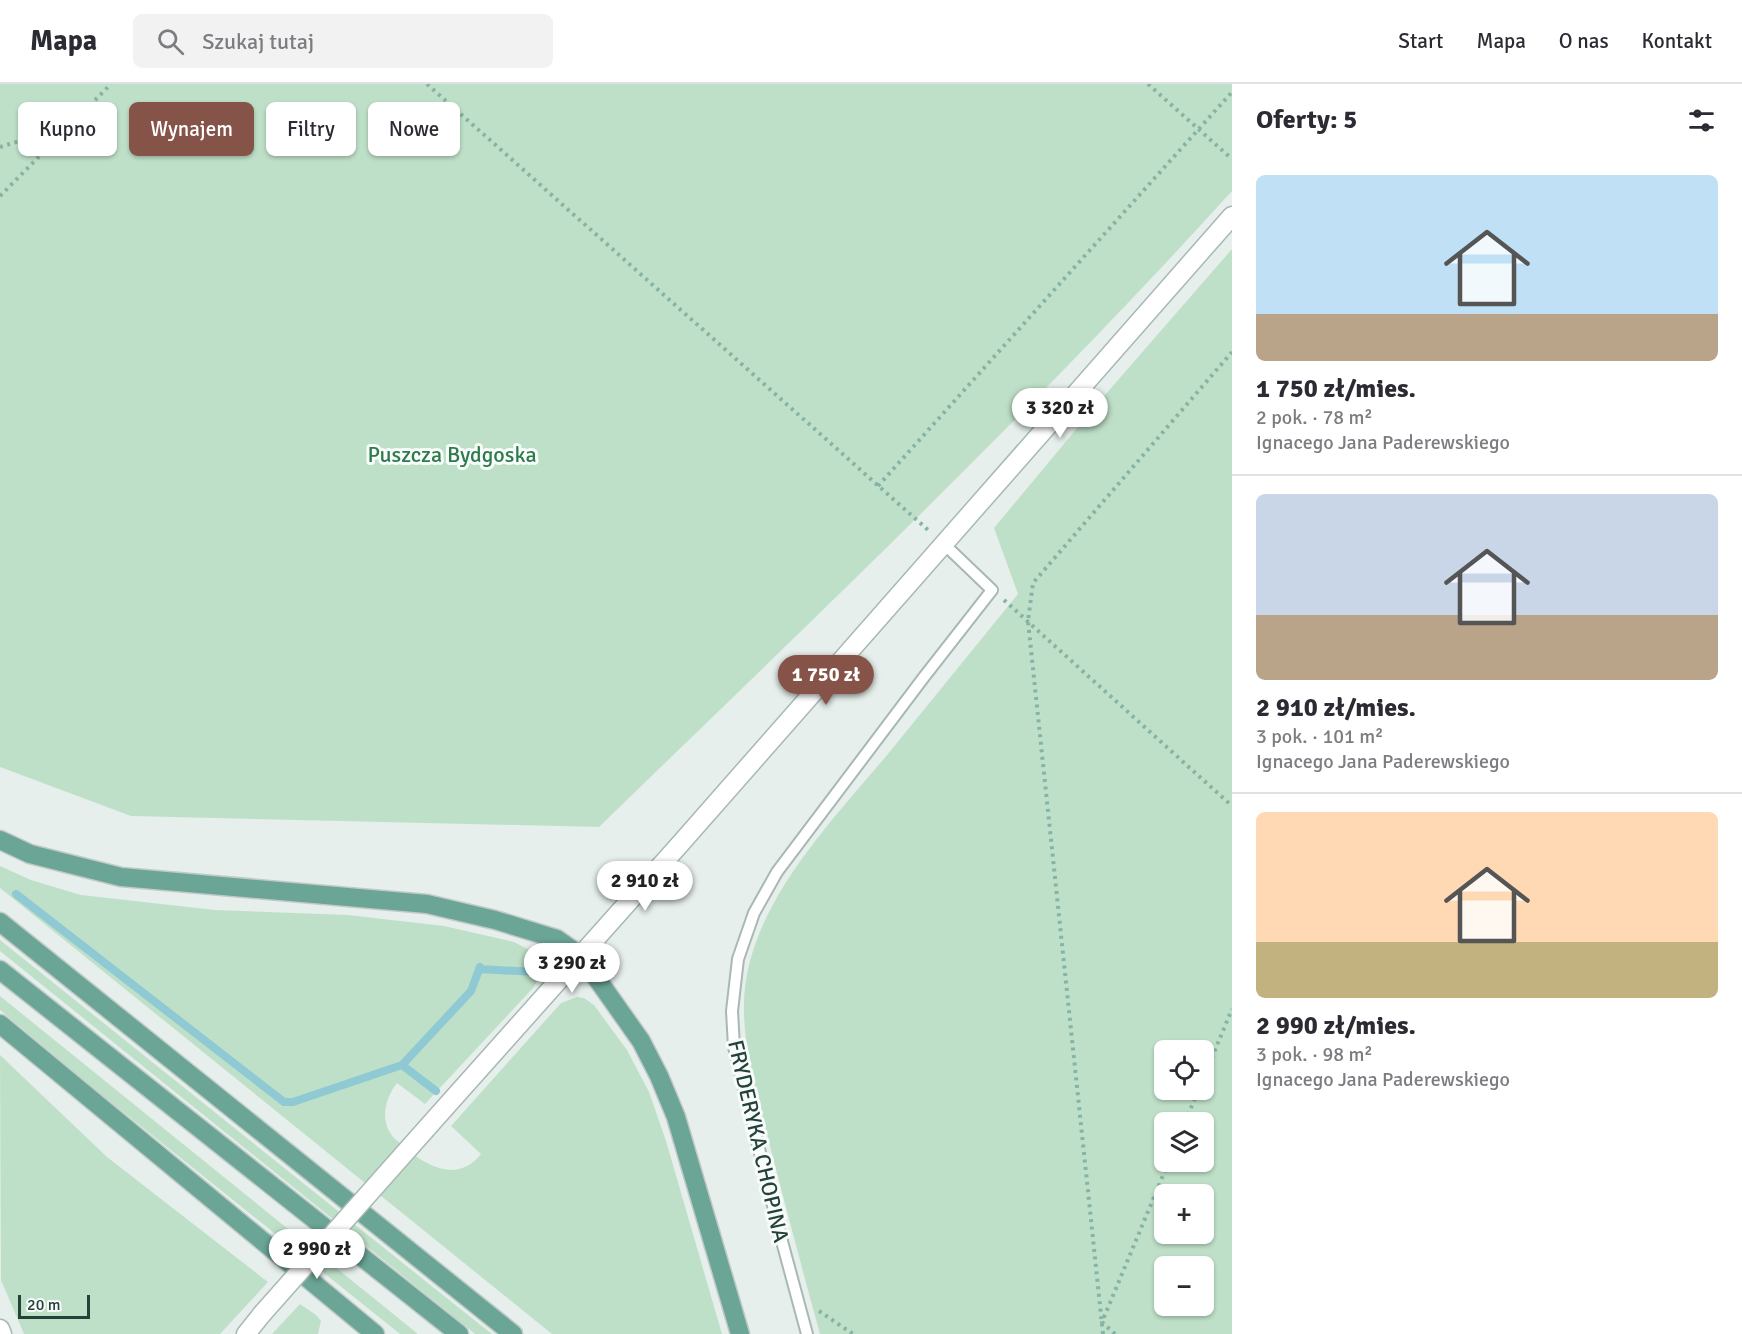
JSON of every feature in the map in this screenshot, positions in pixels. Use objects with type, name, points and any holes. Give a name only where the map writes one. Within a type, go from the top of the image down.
[{"type":"main road","points":[[0,840],[30,854],[121,877],[427,904],[495,920],[557,939],[581,956],[641,1041],[659,1076],[676,1117],[740,1334]]},
{"type":"main road","points":[[0,922],[513,1334]]},
{"type":"main road","points":[[0,970],[459,1334]]},
{"type":"main road","points":[[0,1024],[375,1334]]},
{"type":"street","points":[[246,1334],[1232,216]]},
{"type":"street","points":[[0,1329],[2,1334]]},
{"type":"lane","points":[[944,544],[992,590]]},
{"type":"lane","name":"FRYDERYKA CHOPINA","points":[[807,1334],[734,1047],[733,994],[744,939],[753,913],[777,872],[992,590]]},
{"type":"path","points":[[94,102],[111,84]]},
{"type":"path","points":[[427,84],[924,527]]},
{"type":"path","points":[[1148,84],[1232,159]]},
{"type":"path","points":[[878,486],[1232,92]]},
{"type":"path","points":[[0,147],[18,142]]},
{"type":"path","points":[[0,196],[41,156]]},
{"type":"path","points":[[1103,1334],[1028,621],[1034,583],[1232,352]]},
{"type":"path","points":[[992,590],[1232,806]]},
{"type":"path","points":[[1214,1052],[1232,1009]]},
{"type":"path","points":[[1102,1322],[1164,1172]]},
{"type":"path","points":[[796,1295],[853,1334]]},
{"type":"path","points":[[1102,1322],[1115,1334]]},
{"type":"green space","name":"Puszcza Bydgoska","points":[[0,84],[1232,84],[1232,191],[1156,274],[1000,435],[599,827],[131,816],[0,767]]},
{"type":"green space","points":[[1232,249],[1232,1334],[820,1334],[749,1059],[744,1003],[749,967],[760,932],[776,898],[797,866],[1018,594],[994,528],[1098,403]]},
{"type":"green space","points":[[0,866],[31,880],[81,895],[215,910],[348,915],[444,926],[514,942],[533,952],[543,971],[533,988],[425,1104],[397,1083],[389,1096],[385,1110],[389,1132],[420,1159],[438,1168],[456,1170],[473,1162],[481,1154],[451,1126],[561,1003],[577,997],[584,998],[594,1005],[627,1050],[649,1092],[666,1141],[722,1334],[552,1334],[0,888]]},
{"type":"green space","points":[[0,940],[492,1334],[475,1334],[0,951]]},
{"type":"green space","points":[[0,996],[418,1334],[400,1334],[101,1094],[0,1010]]},
{"type":"green space","points":[[0,1055],[107,1157],[268,1282],[220,1334],[24,1334],[1,1280]]},
{"type":"green space","points":[[300,1304],[321,1321],[318,1334],[272,1334]]},
{"type":"waterway","points":[[16,894],[284,1102],[293,1102],[402,1065],[471,991],[480,967]]},
{"type":"waterway","points":[[479,969],[536,972]]},
{"type":"waterway","points":[[402,1065],[436,1091]]}]
